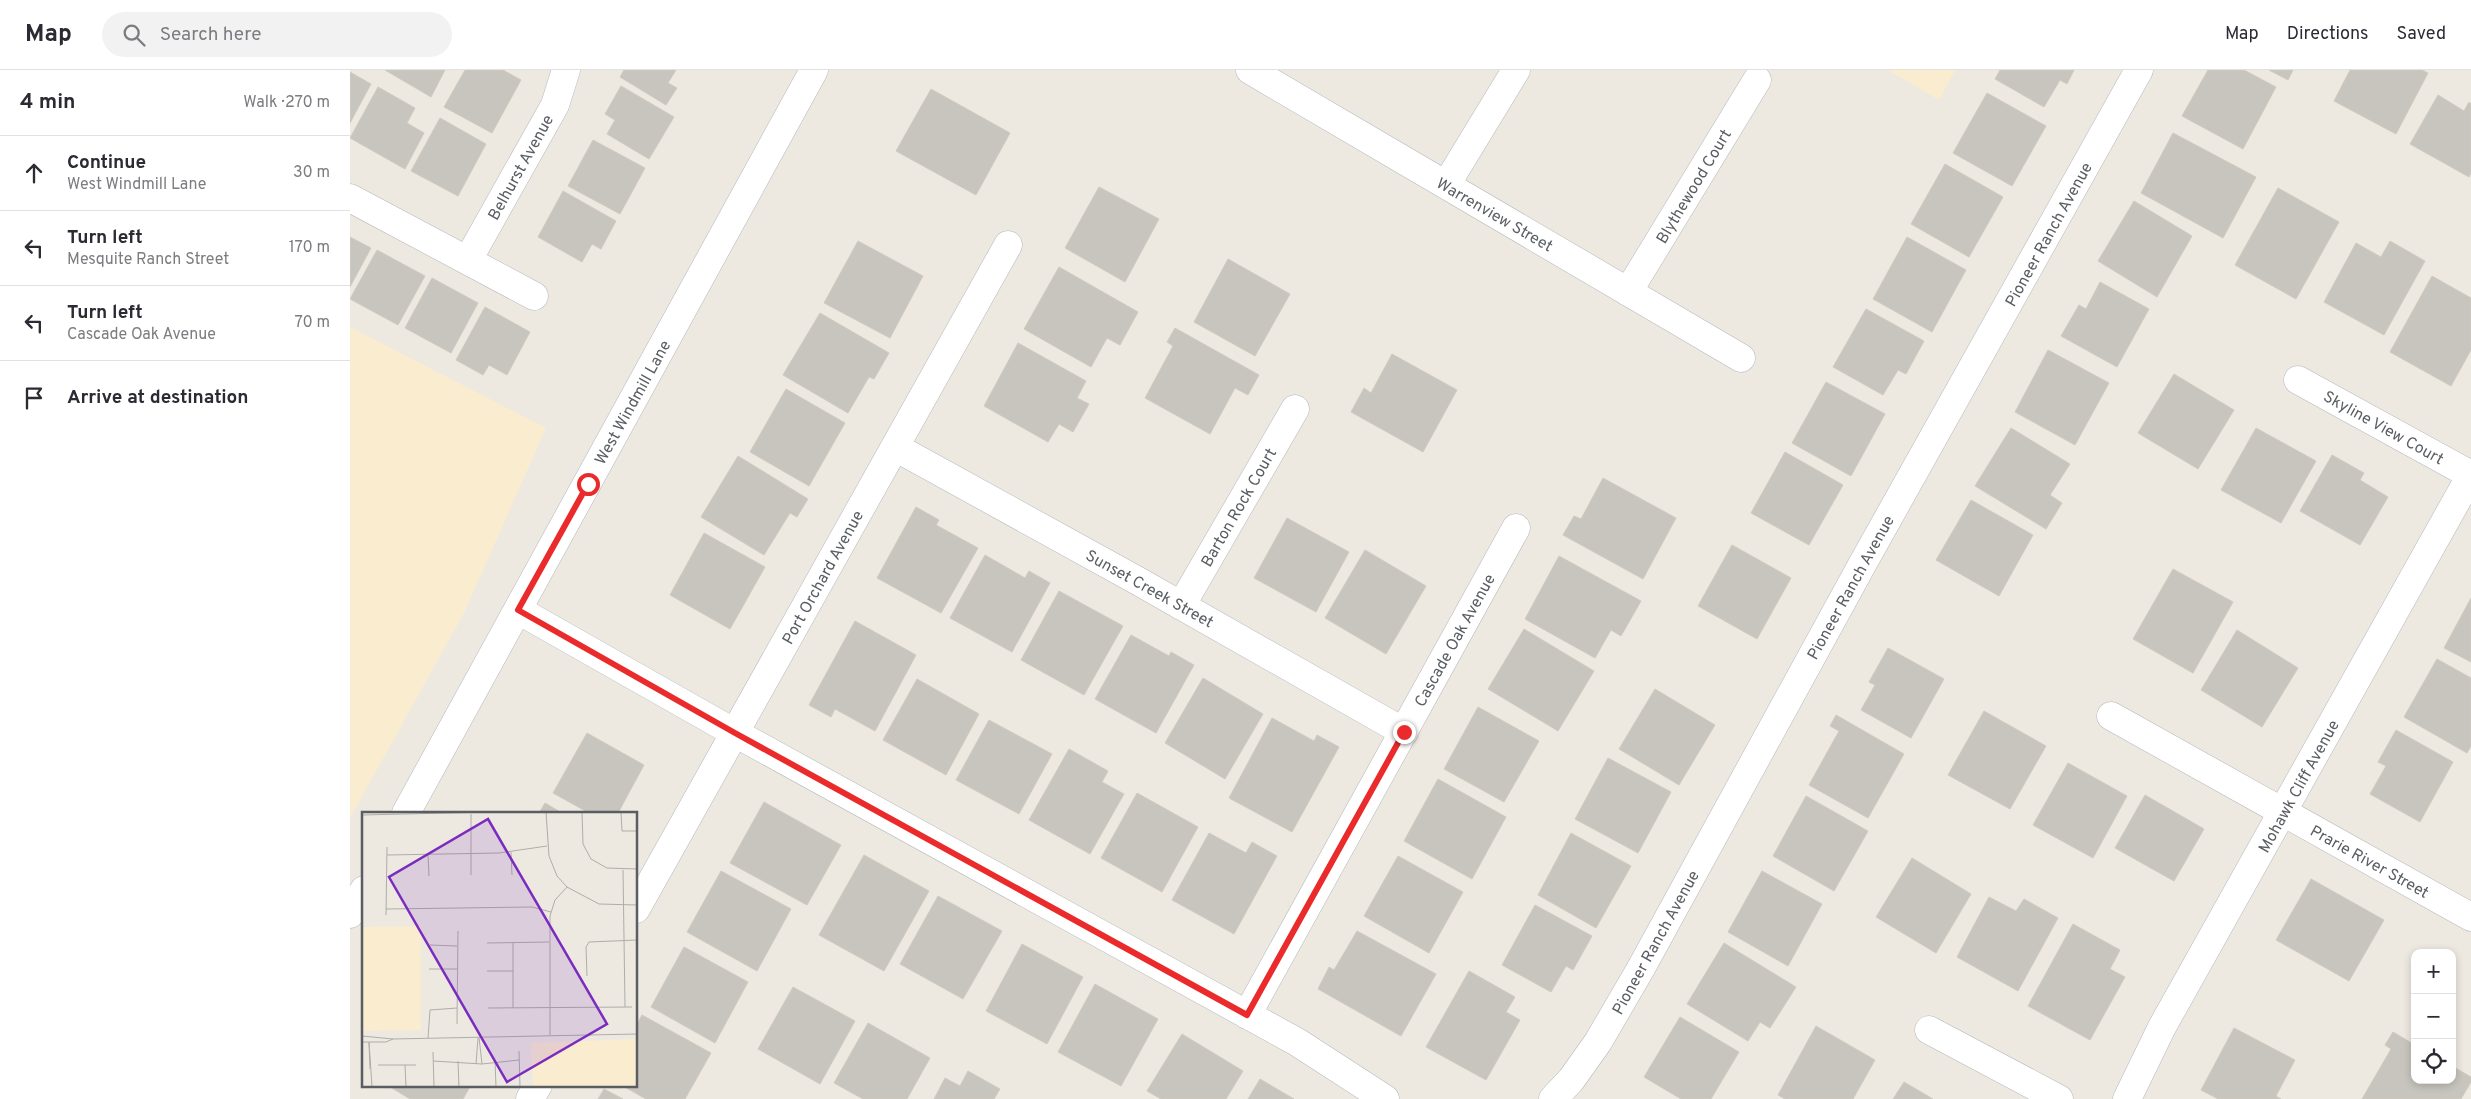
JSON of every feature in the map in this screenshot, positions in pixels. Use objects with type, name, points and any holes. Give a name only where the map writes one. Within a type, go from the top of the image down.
[{"type":"street","name":"Belhurst Avenue","points":[[468,260],[555,105],[566,70]]},
{"type":"street","name":"West Windmill Lane","points":[[407,812],[814,70]]},
{"type":"street","name":"Warrenview Street","points":[[1250,70],[1741,358]]},
{"type":"street","points":[[1446,185],[1516,70]]},
{"type":"street","name":"Pioneer Ranch Avenue","points":[[1553,1099],[1571,1080],[1598,1042],[1640,970],[1873,546],[2139,70]]},
{"type":"street","name":"Blythewood Court","points":[[1628,292],[1758,80]]},
{"type":"street","points":[[350,198],[534,296]]},
{"type":"street","name":"Port Orchard Avenue","points":[[638,906],[1008,245]]},
{"type":"street","name":"Skyline View Court","points":[[2298,380],[2471,475]]},
{"type":"street","name":"Barton Rock Court","points":[[1181,606],[1295,409]]},
{"type":"street","name":"Sunset Creek Street","points":[[894,448],[1181,606],[1404,732]]},
{"type":"street","name":"Mohawk Cliff Avenue","points":[[2127,1099],[2162,1027],[2471,475]]},
{"type":"street","name":"Cascade Oak Avenue","points":[[1247,1015],[1516,528]]},
{"type":"street","points":[[518,610],[735,733],[1297,1042],[1385,1099]]},
{"type":"street","name":"Prarie River Street","points":[[2111,716],[2471,918]]},
{"type":"street","points":[[350,914],[362,893]]},
{"type":"street","points":[[1928,1030],[2059,1099]]},
{"type":"street","points":[[530,1099],[537,1086]]},
{"type":"sand","points":[[1888,70],[1955,70],[1939,100]]},
{"type":"sand","points":[[350,327],[546,428],[464,613],[350,818]]},
{"type":"building","points":[[385,70],[445,70],[431,97]]},
{"type":"building","points":[[465,70],[503,70],[521,80],[492,133],[444,107]]},
{"type":"building","points":[[624,70],[676,70],[668,83],[677,88],[666,105],[620,77]]},
{"type":"building","points":[[2000,70],[2074,70],[2067,84],[2060,80],[2044,107],[1995,79]]},
{"type":"building","points":[[2208,70],[2244,70],[2276,87],[2243,149],[2182,116]]},
{"type":"building","points":[[2269,70],[2293,70],[2288,80]]},
{"type":"building","points":[[2350,70],[2422,70],[2428,73],[2396,134],[2334,101]]},
{"type":"building","points":[[350,72],[371,84],[350,123]]},
{"type":"building","points":[[621,86],[674,117],[649,159],[607,134],[615,120],[605,114]]},
{"type":"building","points":[[378,87],[415,108],[407,123],[424,133],[405,169],[350,138]]},
{"type":"building","points":[[931,89],[1010,133],[976,195],[896,151]]},
{"type":"building","points":[[1987,93],[2046,126],[2012,186],[1953,153]]},
{"type":"building","points":[[2438,95],[2464,111],[2469,102],[2471,104],[2471,173],[2469,177],[2410,144]]},
{"type":"building","points":[[440,118],[486,144],[458,196],[411,171]]},
{"type":"building","points":[[2173,133],[2256,177],[2223,238],[2141,193]]},
{"type":"building","points":[[593,140],[645,168],[620,214],[568,186]]},
{"type":"building","points":[[1945,164],[2003,197],[1969,257],[1911,224]]},
{"type":"building","points":[[1099,187],[1159,219],[1125,282],[1065,248]]},
{"type":"building","points":[[2278,188],[2339,222],[2296,299],[2235,265]]},
{"type":"building","points":[[563,191],[616,221],[601,249],[592,244],[582,262],[538,237]]},
{"type":"building","points":[[2134,201],[2192,236],[2157,297],[2098,261]]},
{"type":"building","points":[[350,237],[371,248],[350,287]]},
{"type":"building","points":[[1907,237],[1966,270],[1932,332],[1873,299]]},
{"type":"building","points":[[858,241],[923,276],[890,338],[824,303]]},
{"type":"building","points":[[2390,241],[2425,261],[2384,335],[2324,302],[2356,243],[2381,257]]},
{"type":"building","points":[[377,250],[425,276],[398,325],[350,299]]},
{"type":"building","points":[[1228,259],[1290,294],[1255,356],[1194,322]]},
{"type":"building","points":[[1059,267],[1138,312],[1120,345],[1107,338],[1091,367],[1024,329]]},
{"type":"building","points":[[2432,276],[2471,298],[2471,350],[2451,386],[2390,352]]},
{"type":"building","points":[[432,278],[478,303],[451,353],[405,328]]},
{"type":"building","points":[[2100,282],[2149,309],[2117,367],[2061,336],[2079,305],[2086,309]]},
{"type":"building","points":[[485,307],[530,332],[507,375],[489,365],[483,375],[456,360]]},
{"type":"building","points":[[1866,309],[1924,341],[1906,374],[1898,370],[1883,395],[1833,367]]},
{"type":"building","points":[[820,313],[889,353],[874,379],[869,377],[848,413],[783,375]]},
{"type":"building","points":[[1175,328],[1259,375],[1248,395],[1235,388],[1210,434],[1145,398],[1173,346],[1167,342]]},
{"type":"building","points":[[1018,343],[1086,381],[1077,398],[1089,404],[1073,432],[1059,424],[1048,442],[984,406]]},
{"type":"building","points":[[2048,350],[2109,383],[2075,445],[2015,412]]},
{"type":"building","points":[[1392,354],[1457,390],[1423,452],[1351,412],[1364,388],[1371,393]]},
{"type":"building","points":[[2174,374],[2234,410],[2198,469],[2138,433]]},
{"type":"building","points":[[1826,382],[1885,414],[1851,476],[1792,443]]},
{"type":"building","points":[[786,389],[845,423],[809,486],[750,452]]},
{"type":"building","points":[[2011,428],[2070,464],[2050,495],[2062,503],[2046,529],[1975,486]]},
{"type":"building","points":[[2256,428],[2316,461],[2281,523],[2221,490]]},
{"type":"building","points":[[1785,452],[1843,485],[1809,545],[1751,513]]},
{"type":"building","points":[[2332,455],[2364,473],[2360,480],[2388,497],[2360,545],[2300,511]]},
{"type":"building","points":[[738,456],[808,499],[797,517],[790,513],[764,555],[701,517]]},
{"type":"building","points":[[1603,478],[1676,518],[1643,579],[1563,535],[1574,516],[1581,519]]},
{"type":"building","points":[[1971,500],[2033,535],[1999,596],[1936,560]]},
{"type":"building","points":[[916,507],[939,520],[936,525],[978,548],[941,613],[877,578]]},
{"type":"building","points":[[1287,518],[1349,552],[1316,612],[1254,578]]},
{"type":"building","points":[[704,533],[765,567],[730,629],[670,595]]},
{"type":"building","points":[[1732,545],[1791,578],[1757,639],[1698,606]]},
{"type":"building","points":[[1365,550],[1426,586],[1386,654],[1325,618]]},
{"type":"building","points":[[985,555],[1025,578],[1029,571],[1050,583],[1012,652],[950,618]]},
{"type":"building","points":[[1559,556],[1641,601],[1621,636],[1611,630],[1595,658],[1525,619]]},
{"type":"building","points":[[2173,569],[2233,602],[2193,673],[2133,639]]},
{"type":"building","points":[[1059,591],[1123,626],[1084,695],[1021,660]]},
{"type":"building","points":[[2471,598],[2471,662],[2444,648]]},
{"type":"building","points":[[855,621],[916,655],[875,731],[835,709],[831,717],[809,705]]},
{"type":"building","points":[[1524,629],[1594,671],[1558,731],[1488,689]]},
{"type":"building","points":[[2237,630],[2298,668],[2262,727],[2201,690]]},
{"type":"building","points":[[1131,635],[1169,656],[1171,652],[1194,665],[1156,733],[1095,699]]},
{"type":"building","points":[[1888,648],[1944,679],[1911,738],[1861,710],[1875,685],[1869,682]]},
{"type":"building","points":[[2437,659],[2471,678],[2471,746],[2467,753],[2404,717]]},
{"type":"building","points":[[1203,678],[1263,714],[1225,779],[1165,743]]},
{"type":"building","points":[[917,679],[979,714],[946,775],[883,740]]},
{"type":"building","points":[[1655,689],[1715,725],[1679,785],[1619,749]]},
{"type":"building","points":[[1478,707],[1539,741],[1504,802],[1444,769]]},
{"type":"building","points":[[1984,711],[2046,746],[2010,809],[1948,775]]},
{"type":"building","points":[[1836,715],[1904,754],[1868,818],[1809,785],[1839,731],[1830,726]]},
{"type":"building","points":[[1272,718],[1314,741],[1317,735],[1339,747],[1292,832],[1229,798]]},
{"type":"building","points":[[989,720],[1052,754],[1019,814],[956,780]]},
{"type":"building","points":[[2396,730],[2453,762],[2420,822],[2370,794],[2386,766],[2378,762]]},
{"type":"building","points":[[587,733],[644,765],[619,812],[587,812],[553,793]]},
{"type":"building","points":[[1069,749],[1108,771],[1102,782],[1124,794],[1090,854],[1029,820]]},
{"type":"building","points":[[1608,758],[1671,792],[1638,853],[1575,819]]},
{"type":"building","points":[[2068,763],[2127,796],[2093,858],[2033,825]]},
{"type":"building","points":[[1438,779],[1506,817],[1472,879],[1404,841]]},
{"type":"building","points":[[1137,793],[1198,827],[1162,892],[1101,858]]},
{"type":"building","points":[[2145,795],[2204,829],[2174,881],[2115,848]]},
{"type":"building","points":[[1806,796],[1868,831],[1834,891],[1773,856]]},
{"type":"building","points":[[764,802],[841,845],[807,905],[730,863]]},
{"type":"building","points":[[545,803],[560,812],[540,812]]},
{"type":"building","points":[[1209,833],[1246,853],[1252,842],[1277,856],[1234,934],[1172,900]]},
{"type":"building","points":[[1571,833],[1631,866],[1596,928],[1538,895]]},
{"type":"building","points":[[864,855],[929,891],[884,971],[819,935]]},
{"type":"building","points":[[1398,856],[1463,892],[1429,953],[1364,916]]},
{"type":"building","points":[[1912,858],[1971,894],[1936,953],[1876,917]]},
{"type":"building","points":[[721,871],[791,909],[757,971],[687,932]]},
{"type":"building","points":[[1762,871],[1822,904],[1788,966],[1728,932]]},
{"type":"building","points":[[2311,879],[2384,920],[2349,981],[2276,940]]},
{"type":"building","points":[[938,896],[1002,931],[963,999],[900,964]]},
{"type":"building","points":[[1989,897],[2016,911],[2024,899],[2058,918],[2018,991],[1957,957]]},
{"type":"building","points":[[1535,905],[1592,936],[1573,970],[1566,966],[1551,992],[1502,965]]},
{"type":"building","points":[[2073,924],[2120,950],[2110,969],[2125,977],[2090,1040],[2028,1006]]},
{"type":"building","points":[[1357,931],[1436,974],[1401,1036],[1318,989],[1329,967],[1334,970]]},
{"type":"building","points":[[1724,943],[1796,987],[1770,1028],[1760,1022],[1748,1041],[1687,1004]]},
{"type":"building","points":[[1022,944],[1083,977],[1047,1044],[986,1011]]},
{"type":"building","points":[[684,947],[748,982],[715,1043],[651,1007]]},
{"type":"building","points":[[1469,971],[1515,997],[1506,1012],[1520,1020],[1486,1080],[1426,1047]]},
{"type":"building","points":[[1095,984],[1158,1019],[1121,1086],[1058,1052]]},
{"type":"building","points":[[793,987],[855,1021],[820,1084],[758,1049]]},
{"type":"building","points":[[642,1015],[711,1053],[685,1099],[646,1099],[623,1086],[638,1086],[638,1022]]},
{"type":"building","points":[[1680,1017],[1739,1052],[1711,1099],[1681,1099],[1644,1077]]},
{"type":"building","points":[[868,1023],[930,1058],[907,1099],[863,1099],[834,1083]]},
{"type":"building","points":[[1816,1026],[1875,1060],[1853,1099],[1785,1099],[1778,1095]]},
{"type":"building","points":[[2234,1028],[2295,1060],[2276,1096],[2281,1099],[2218,1099],[2201,1090]]},
{"type":"building","points":[[2393,1032],[2411,1043],[2411,1084],[2456,1084],[2456,1068],[2471,1077],[2471,1082],[2461,1099],[2362,1099],[2391,1049],[2385,1045]]},
{"type":"building","points":[[1182,1034],[1243,1071],[1226,1099],[1161,1099],[1147,1091]]},
{"type":"building","points":[[968,1071],[1000,1089],[994,1099],[934,1099],[945,1078],[960,1086]]},
{"type":"building","points":[[1260,1079],[1294,1099],[1248,1099]]},
{"type":"building","points":[[1904,1082],[1933,1099],[1893,1099]]},
{"type":"building","points":[[389,1086],[470,1086],[463,1099],[410,1099]]},
{"type":"building","points":[[604,1089],[623,1099],[598,1099]]},
{"type":"route","points":[[588,484],[518,610],[735,733],[1247,1015],[1404,732]]}]
